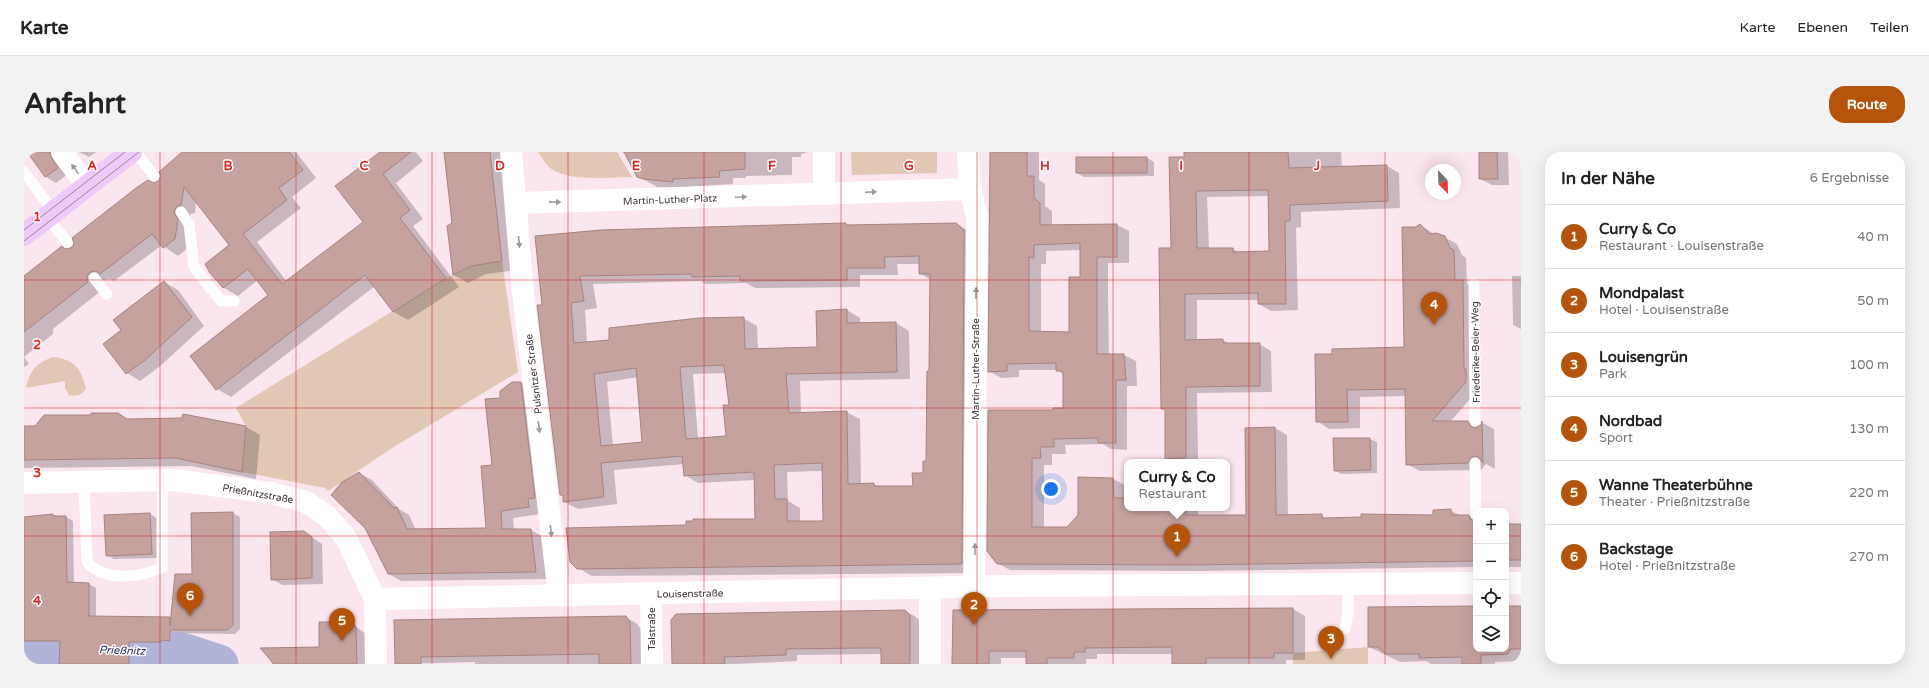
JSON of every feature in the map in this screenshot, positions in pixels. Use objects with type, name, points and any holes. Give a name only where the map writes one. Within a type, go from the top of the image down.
[{"type":"main road","points":[[24,235],[131,152]]},
{"type":"street","points":[[62,152],[87,186]]},
{"type":"street","name":"Pulsnitzer Straße","points":[[511,152],[523,293],[559,595]]},
{"type":"street","points":[[824,152],[824,194]]},
{"type":"street","name":"Martin-Luther-Straße","points":[[968,152],[970,189],[977,216],[974,588]]},
{"type":"street","name":"Martin-Luther-Platz","points":[[516,203],[970,189]]},
{"type":"street","name":"Prießnitzstraße","points":[[24,483],[162,480],[190,481],[271,493],[306,502],[327,516],[346,538],[375,599],[376,664]]},
{"type":"street","name":"Louisenstraße","points":[[375,599],[930,589],[1004,586],[1473,583]]},
{"type":"street","points":[[1509,583],[1521,583]]},
{"type":"street","points":[[930,589],[930,664]]},
{"type":"street","name":"Talstraße","points":[[651,594],[652,664]]},
{"type":"lane","points":[[136,152],[154,176]]},
{"type":"lane","points":[[24,172],[67,242]]},
{"type":"lane","points":[[181,212],[189,224],[194,267],[221,301],[234,301]]},
{"type":"lane","points":[[94,278],[107,294]]},
{"type":"lane","name":"Friederike-Beier-Weg","points":[[1474,284],[1475,421]]},
{"type":"lane","points":[[1475,463],[1476,508]]},
{"type":"lane","points":[[84,482],[86,555],[88,562],[93,568],[100,572],[132,576],[147,574],[162,568],[162,480]]},
{"type":"lane","points":[[1346,630],[1348,612],[1348,584]]},
{"type":"shaded area","points":[[538,152],[617,152],[632,177],[575,177],[554,171],[547,165]]},
{"type":"shaded area","points":[[851,152],[937,152],[937,173],[852,175]]},
{"type":"shaded area","points":[[502,261],[518,372],[392,448],[328,491],[325,488],[242,472],[246,426],[236,408],[446,278],[471,266]]},
{"type":"shaded area","points":[[53,357],[67,360],[76,366],[86,388],[81,394],[77,396],[69,395],[65,388],[65,381],[26,388],[30,376],[35,368],[42,362]]},
{"type":"shaded area","points":[[1368,647],[1368,664],[1293,664],[1293,653]]},
{"type":"shaded area","points":[[107,656],[186,658],[202,664],[24,664],[24,658]]},
{"type":"building","points":[[27,152],[50,152],[52,159],[58,168],[45,177]]},
{"type":"building","points":[[182,152],[289,152],[303,170],[279,188],[287,200],[243,234],[282,284],[363,222],[335,186],[380,152],[411,152],[383,174],[410,210],[400,218],[446,278],[393,312],[365,275],[216,390],[190,356],[268,295],[248,269],[223,288],[210,273],[205,264],[229,245],[184,187],[181,205],[177,206],[174,212],[178,220],[175,239],[163,248],[152,234],[100,274],[96,271],[90,272],[87,276],[88,282],[24,332],[24,276],[62,246],[65,249],[71,248],[74,244],[72,238],[136,188],[148,180],[154,183],[158,181],[161,176],[159,172]]},
{"type":"building","points":[[444,152],[490,152],[502,261],[471,266],[453,275],[447,226],[452,223]]},
{"type":"building","points":[[624,152],[745,152],[745,169],[719,171],[720,177],[673,179],[673,182],[643,179],[637,177]]},
{"type":"building","points":[[990,152],[1027,152],[1027,176],[1034,176],[1034,198],[1040,203],[1040,225],[1117,224],[1117,257],[1097,257],[1097,354],[1124,354],[1126,380],[1116,380],[1116,443],[1098,443],[1098,438],[1054,439],[1054,447],[1040,447],[1041,458],[1032,458],[1032,527],[1067,527],[1078,515],[1078,477],[1113,478],[1114,498],[1124,498],[1124,511],[1186,511],[1186,515],[1246,515],[1245,428],[1275,427],[1276,515],[1322,514],[1322,518],[1361,517],[1361,514],[1433,515],[1433,510],[1451,509],[1451,515],[1469,515],[1470,519],[1473,520],[1473,561],[1187,565],[997,564],[987,551],[988,410],[1053,410],[1053,408],[1063,408],[1063,371],[1056,371],[1056,363],[1007,364],[1007,371],[988,372]],"holes":[[[1080,243],[1080,277],[1069,277],[1069,332],[1029,331],[1029,257],[1034,258],[1034,245]]]},
{"type":"building","points":[[1184,152],[1288,152],[1289,168],[1387,165],[1388,201],[1290,205],[1290,221],[1285,221],[1286,304],[1258,304],[1258,293],[1185,294],[1185,340],[1223,339],[1223,343],[1260,343],[1260,386],[1186,387],[1186,458],[1165,459],[1165,409],[1161,409],[1159,248],[1171,248],[1169,157],[1184,157]],"holes":[[[1268,190],[1269,251],[1233,252],[1233,248],[1197,248],[1196,191]]]},
{"type":"building","points":[[1479,152],[1497,152],[1498,179],[1479,179]]},
{"type":"building","points":[[1076,157],[1147,157],[1147,173],[1076,173]]},
{"type":"building","points":[[846,223],[846,225],[956,223],[964,230],[962,564],[577,569],[570,562],[566,528],[686,525],[686,521],[693,521],[693,519],[755,519],[754,472],[684,476],[682,456],[601,463],[604,497],[563,502],[563,495],[560,495],[537,305],[542,305],[535,236],[601,230]],"holes":[[[919,256],[919,274],[930,274],[926,461],[923,461],[923,473],[912,473],[913,486],[874,486],[874,483],[848,484],[847,411],[789,413],[786,374],[897,372],[896,322],[847,323],[847,309],[816,311],[817,347],[745,349],[744,317],[699,318],[609,328],[609,340],[574,343],[571,303],[584,301],[580,276],[692,274],[692,277],[740,276],[740,281],[847,280],[847,268],[885,268],[884,257]],[[724,365],[729,405],[723,405],[726,436],[686,439],[680,367]],[[636,368],[642,442],[601,446],[594,374]],[[822,463],[823,521],[787,521],[787,499],[775,499],[774,465]]]},
{"type":"building","points":[[1420,224],[1430,234],[1436,233],[1445,236],[1450,248],[1454,250],[1455,280],[1463,280],[1464,369],[1466,369],[1466,382],[1432,421],[1468,421],[1471,427],[1475,428],[1481,425],[1482,421],[1483,463],[1479,457],[1475,456],[1471,457],[1468,463],[1406,465],[1405,389],[1347,390],[1348,422],[1316,422],[1315,354],[1332,354],[1332,349],[1404,347],[1402,227],[1416,227]]},
{"type":"building","points":[[164,281],[192,317],[145,360],[126,374],[103,344],[121,330],[113,320]]},
{"type":"building","points":[[512,382],[521,382],[535,498],[528,499],[529,507],[501,511],[502,529],[531,529],[536,572],[388,574],[365,528],[331,495],[342,482],[359,472],[394,508],[397,507],[407,529],[486,528],[481,466],[492,465],[485,399],[500,398],[500,391]]},
{"type":"building","points":[[91,413],[118,413],[127,419],[182,418],[183,414],[246,426],[242,472],[176,458],[24,460],[24,426],[35,426],[44,415],[91,415]]},
{"type":"building","points":[[1333,438],[1370,438],[1371,470],[1334,471]]},
{"type":"building","points":[[233,512],[233,625],[227,630],[170,630],[170,641],[161,640],[161,642],[129,642],[129,664],[59,664],[60,641],[24,641],[24,517],[53,514],[53,516],[66,516],[67,582],[89,583],[89,616],[170,617],[170,626],[175,574],[192,574],[191,513]]},
{"type":"building","points":[[150,513],[152,554],[106,556],[104,515]]},
{"type":"building","points":[[1509,524],[1521,524],[1521,560],[1509,560]]},
{"type":"building","points":[[304,531],[312,537],[312,578],[271,580],[270,532]]},
{"type":"building","points":[[1473,606],[1473,652],[1509,652],[1508,654],[1481,655],[1481,664],[1462,664],[1462,657],[1419,658],[1419,654],[1386,654],[1378,647],[1368,647],[1368,607]]},
{"type":"building","points":[[1509,606],[1521,606],[1521,649],[1510,649],[1509,652]]},
{"type":"building","points":[[1293,608],[1293,653],[1274,653],[1274,658],[1206,658],[1206,664],[1172,664],[1172,647],[1085,648],[1085,652],[1074,652],[1074,658],[1047,658],[1047,664],[1026,664],[1026,651],[989,651],[989,664],[952,664],[953,610]]},
{"type":"building","points":[[905,610],[910,615],[910,664],[881,664],[881,648],[860,648],[786,649],[786,655],[724,657],[725,664],[672,664],[671,620],[676,614]]},
{"type":"building","points":[[626,616],[630,622],[631,664],[599,664],[599,654],[421,657],[421,664],[395,664],[394,620]]},
{"type":"building","points":[[319,622],[352,622],[356,627],[357,664],[274,664],[260,648],[319,647]]},
{"type":"waterway","name":"Prießnitz","points":[[24,647],[182,652],[219,664]]},
{"type":"tram line","points":[[24,230],[125,152]]},
{"type":"tram line","points":[[24,241],[139,152]]},
{"type":"place","name":"Nordbad","points":[[1434,325]]},
{"type":"place","name":"Curry & Co","points":[[1177,557]]},
{"type":"place","name":"Backstage","points":[[190,616]]},
{"type":"place","name":"Mondpalast","points":[[974,625]]},
{"type":"place","name":"Wanne Theaterbühne","points":[[342,641]]},
{"type":"place","name":"Louisengrün","points":[[1331,659]]}]
